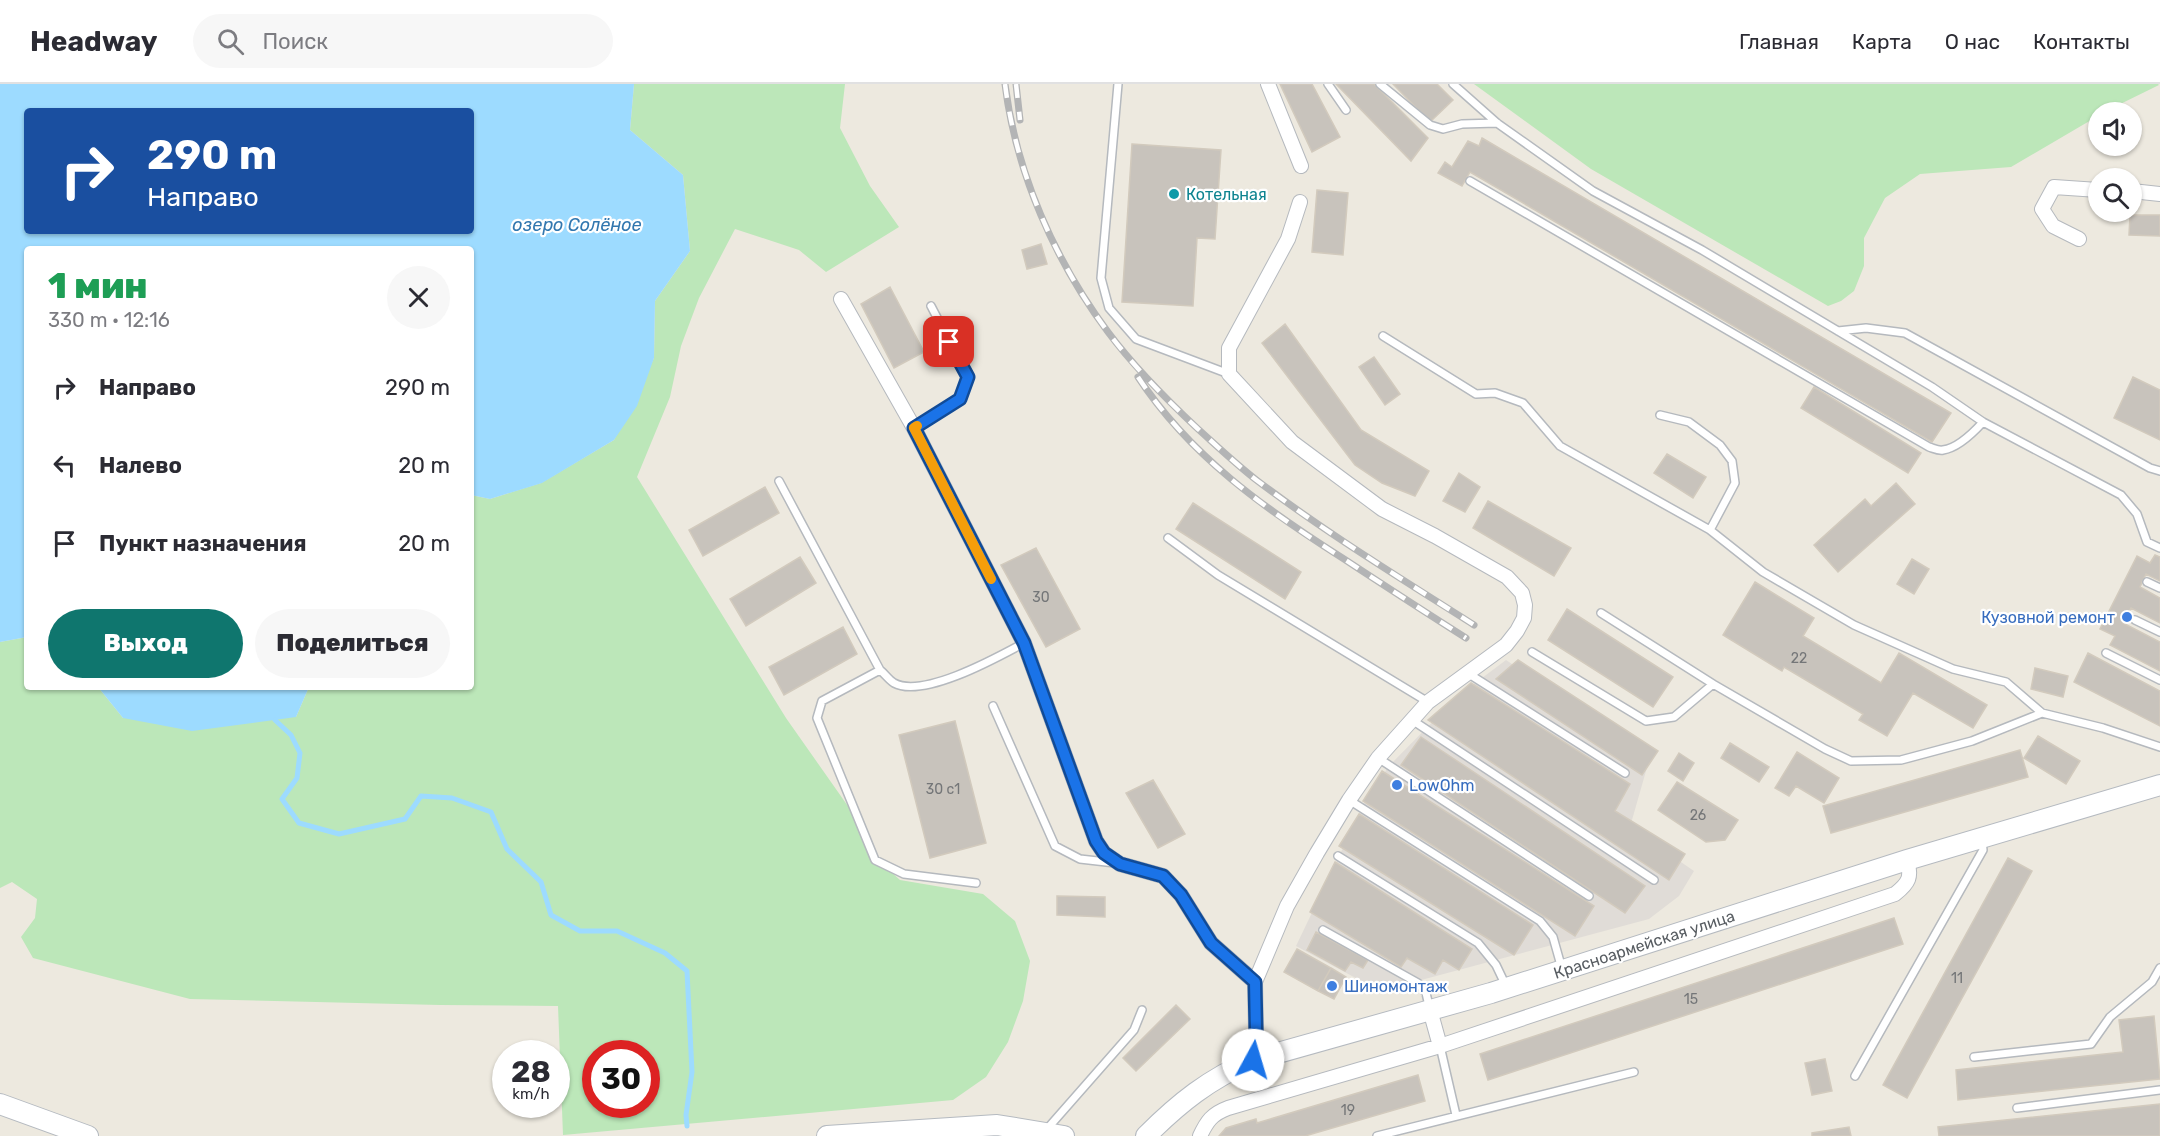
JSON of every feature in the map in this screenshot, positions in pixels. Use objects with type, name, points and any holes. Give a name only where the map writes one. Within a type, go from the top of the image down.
[{"type":"main road","name":"Красноармейская улица","points":[[1146,1136],[1199,1089],[1225,1072],[1253,1060],[1507,988],[1907,860],[2160,785]]},
{"type":"main road","points":[[0,1104],[88,1136]]},
{"type":"main road","points":[[828,1136],[998,1125],[1064,1136]]},
{"type":"street","points":[[1268,84],[1301,166]]},
{"type":"street","points":[[2079,239],[2053,226],[2042,209],[2054,187],[2088,189]]},
{"type":"street","points":[[2142,193],[2160,194]]},
{"type":"street","points":[[1253,1060],[1256,1030],[1255,982],[1287,906],[1349,800],[1378,758],[1428,702],[1506,645],[1524,618],[1525,605],[1522,593],[1507,578],[1435,536],[1382,509],[1292,442],[1229,374],[1229,348],[1288,239],[1300,202]]},
{"type":"street","points":[[841,299],[914,428],[1024,643],[1096,841],[1104,853],[1120,864],[1163,876],[1181,895],[1211,943],[1255,982]]},
{"type":"street","points":[[1200,1136],[1208,1120],[1215,1113],[1228,1108],[1440,1046],[1896,894],[1906,885],[1910,871],[1907,860]]},
{"type":"street","points":[[1430,1010],[1440,1046]]},
{"type":"lane","points":[[1118,84],[1101,278],[1109,308],[1136,339],[1229,374]]},
{"type":"lane","points":[[1328,84],[1346,110]]},
{"type":"lane","points":[[1380,84],[1430,125],[1443,129],[1462,124],[1497,123]]},
{"type":"lane","points":[[1453,84],[1497,123],[1593,191],[1701,250],[1932,387],[1983,422],[2121,495],[2137,514],[2147,542],[2160,548]]},
{"type":"lane","points":[[1470,181],[1929,447],[1941,451],[1952,447],[1973,433],[1983,422]]},
{"type":"lane","points":[[914,428],[960,399],[968,377],[931,306]]},
{"type":"lane","points":[[1837,331],[1866,328],[1905,333],[2150,468],[2160,471]]},
{"type":"lane","points":[[1383,336],[1476,394],[1495,393],[1522,403],[1560,446],[1710,530],[1763,572],[1854,625],[1953,669],[2007,682],[2042,713],[2103,728],[2160,747]]},
{"type":"lane","points":[[1660,415],[1689,422],[1720,445],[1732,461],[1735,483],[1710,530]]},
{"type":"lane","points":[[779,481],[880,670],[895,684],[918,687],[973,670],[1024,643]]},
{"type":"lane","points":[[1168,538],[1218,575],[1428,702]]},
{"type":"lane","points":[[2147,582],[2160,588]]},
{"type":"lane","points":[[1601,613],[1713,684],[1825,749],[1851,761],[1901,760],[1972,741],[2042,713]]},
{"type":"lane","points":[[2135,620],[2160,632]]},
{"type":"lane","points":[[1532,652],[1646,721],[1674,717],[1713,684]]},
{"type":"lane","points":[[2106,653],[2160,680]]},
{"type":"lane","points":[[880,670],[822,701],[817,718],[875,860],[904,874],[976,883]]},
{"type":"lane","points":[[1469,674],[1625,774]]},
{"type":"lane","points":[[993,706],[1055,846],[1080,859],[1120,864]]},
{"type":"lane","points":[[1412,720],[1654,880]]},
{"type":"lane","points":[[1378,758],[1589,896]]},
{"type":"lane","points":[[1349,800],[1540,921],[1553,937],[1563,970]]},
{"type":"lane","points":[[1855,1076],[1983,850],[1981,838]]},
{"type":"lane","points":[[1338,856],[1478,943],[1496,965],[1507,988]]},
{"type":"lane","points":[[1323,930],[1418,983],[1426,993],[1430,1010]]},
{"type":"lane","points":[[1974,1057],[2091,1044],[2110,1017],[2152,982],[2160,968]]},
{"type":"lane","points":[[1043,1134],[1134,1030],[1142,1010]]},
{"type":"lane","points":[[1440,1046],[1456,1115]]},
{"type":"lane","points":[[1377,1136],[1634,1072]]},
{"type":"lane","points":[[2017,1108],[2160,1090]]},
{"type":"shaded area","points":[[1506,660],[1650,757],[1630,827],[1694,871],[1679,896],[1649,919],[1380,991],[1296,946],[1366,800],[1389,766],[1458,696]]},
{"type":"green space","points":[[634,84],[845,84],[840,128],[870,186],[899,227],[826,272],[799,250],[735,229],[699,298],[681,346],[670,397],[637,477],[786,718],[857,819],[870,853],[900,880],[983,894],[1015,921],[1030,961],[1023,1001],[1008,1042],[986,1077],[953,1100],[563,1135],[562,1118],[570,1118],[570,1040],[559,1040],[558,1006],[190,999],[33,958],[21,937],[35,918],[37,899],[12,882],[0,888],[0,642],[24,638],[24,690],[100,690],[123,718],[296,717],[308,690],[474,690],[474,496],[490,499],[541,483],[614,440],[654,358],[655,301],[690,251],[683,175],[630,130]]},
{"type":"green space","points":[[1474,84],[2159,85],[2124,102],[2088,102],[2088,122],[2011,167],[1920,174],[1885,198],[1864,238],[1864,266],[1854,291],[1841,301],[1828,306],[1591,169]]},
{"type":"water","name":"озеро Солёное","points":[[0,84],[634,84],[630,130],[683,175],[690,251],[655,301],[654,358],[637,406],[614,440],[542,483],[490,499],[474,496],[474,246],[24,246],[24,638],[0,642]]},
{"type":"water","points":[[100,690],[308,690],[296,717],[192,731],[123,718]]},
{"type":"building","points":[[1280,84],[1312,84],[1340,137],[1312,152]]},
{"type":"building","points":[[1336,84],[1374,84],[1428,138],[1411,161]]},
{"type":"building","points":[[1393,84],[1437,84],[1453,100],[1430,122]]},
{"type":"building","points":[[1482,138],[1951,413],[1932,442],[1470,172],[1462,186],[1438,173],[1445,162],[1452,167],[1468,141],[1479,146]]},
{"type":"building","name":"Котельная","points":[[1132,144],[1221,150],[1215,239],[1197,238],[1193,306],[1122,302]]},
{"type":"building","points":[[1317,190],[1348,193],[1343,255],[1312,252]]},
{"type":"building","points":[[2142,215],[2160,215],[2160,236],[2129,235],[2130,222],[2142,222]]},
{"type":"building","points":[[1041,244],[1047,264],[1027,269],[1022,250]]},
{"type":"building","points":[[890,287],[924,352],[894,368],[861,304]]},
{"type":"building","points":[[1285,324],[1361,430],[1429,471],[1415,496],[1382,483],[1355,465],[1262,343]]},
{"type":"building","points":[[1374,357],[1400,394],[1385,405],[1359,367]]},
{"type":"building","points":[[2133,377],[2160,390],[2160,440],[2114,418]]},
{"type":"building","points":[[1814,387],[1921,453],[1908,473],[1801,408]]},
{"type":"building","points":[[1667,454],[1706,477],[1693,498],[1654,473]]},
{"type":"building","points":[[1459,473],[1480,487],[1465,512],[1443,501]]},
{"type":"building","points":[[1896,483],[1915,504],[1838,572],[1814,545],[1865,499],[1871,506]]},
{"type":"building","points":[[765,487],[779,513],[703,556],[689,530]]},
{"type":"building","points":[[1488,501],[1571,548],[1554,576],[1473,528]]},
{"type":"building","points":[[1193,503],[1301,572],[1285,599],[1176,529]]},
{"type":"building","points":[[1036,548],[1080,629],[1046,647],[1001,565]]},
{"type":"building","points":[[2155,555],[2160,557],[2160,581],[2146,574],[2140,587],[2160,598],[2160,623],[2131,608],[2123,623],[2160,642],[2160,671],[2110,645],[2115,636],[2100,629],[2137,556],[2150,563]]},
{"type":"building","points":[[800,557],[816,583],[746,626],[730,599]]},
{"type":"building","points":[[1912,559],[1929,569],[1914,594],[1897,584]]},
{"type":"building","points":[[1755,582],[1814,618],[1803,636],[1881,683],[1899,653],[1987,705],[1973,728],[1913,693],[1887,736],[1859,720],[1863,714],[1784,667],[1782,671],[1723,635]]},
{"type":"building","points":[[1567,609],[1673,677],[1653,707],[1548,640]]},
{"type":"building","points":[[843,627],[857,654],[784,695],[769,667]]},
{"type":"building","points":[[2088,653],[2160,691],[2160,726],[2074,682]]},
{"type":"building","points":[[1518,660],[1658,751],[1642,775],[1496,679]]},
{"type":"building","points":[[2035,668],[2068,676],[2063,697],[2031,689]]},
{"type":"building","points":[[1471,683],[1630,784],[1615,811],[1685,854],[1669,880],[1428,720]]},
{"type":"building","points":[[955,721],[986,843],[930,858],[899,735]]},
{"type":"building","points":[[2038,736],[2080,761],[2066,784],[2024,758]]},
{"type":"building","points":[[1421,737],[1645,886],[1625,913],[1401,765]]},
{"type":"building","points":[[1730,743],[1769,767],[1759,782],[1721,758]]},
{"type":"building","points":[[2020,750],[2028,777],[1831,833],[1823,806]]},
{"type":"building","points":[[1797,752],[1839,778],[1824,803],[1796,786],[1789,796],[1775,788]]},
{"type":"building","points":[[1679,753],[1694,763],[1683,781],[1668,771]]},
{"type":"building","points":[[1382,771],[1594,906],[1575,936],[1363,801]]},
{"type":"building","points":[[1153,780],[1185,834],[1158,848],[1126,793]]},
{"type":"building","points":[[1677,782],[1738,820],[1725,840],[1706,842],[1658,810]]},
{"type":"building","points":[[1359,814],[1533,925],[1514,955],[1339,846]]},
{"type":"building","points":[[2008,858],[2032,871],[1907,1098],[1883,1085]]},
{"type":"building","points":[[1335,862],[1472,949],[1459,970],[1443,960],[1435,974],[1407,958],[1401,967],[1310,912]]},
{"type":"building","points":[[1057,896],[1105,897],[1105,917],[1057,915]]},
{"type":"building","points":[[1894,918],[1903,944],[1488,1080],[1480,1054]]},
{"type":"building","points":[[1316,932],[1368,960],[1363,968],[1351,962],[1345,971],[1307,950]]},
{"type":"building","points":[[1297,949],[1331,968],[1318,991],[1284,972]]},
{"type":"building","points":[[1331,968],[1346,977],[1334,999],[1318,991]]},
{"type":"building","points":[[1176,1005],[1190,1019],[1136,1071],[1123,1058]]},
{"type":"building","points":[[2154,1016],[2160,1079],[1958,1100],[1956,1070],[2123,1052],[2119,1020]]},
{"type":"building","points":[[1825,1059],[1832,1091],[1812,1095],[1805,1063]]},
{"type":"building","points":[[1418,1075],[1425,1101],[1305,1136],[1219,1136],[1226,1128],[1256,1119],[1257,1123]]},
{"type":"building","points":[[2160,1104],[2160,1136],[1939,1136],[1938,1127]]},
{"type":"building","points":[[1849,1127],[1851,1136],[1812,1136],[1812,1133]]},
{"type":"waterway","points":[[275,720],[291,735],[300,753],[297,778],[282,799],[299,823],[339,834],[405,819],[421,796],[452,798],[491,812],[507,849],[541,882],[551,915],[580,931],[617,931],[665,953],[687,971],[692,1072],[686,1115],[687,1126]]},
{"type":"railway","points":[[1005,84],[1010,117],[1028,183],[1055,246],[1089,305],[1129,358],[1186,418],[1259,482],[1338,538],[1474,625]]},
{"type":"railway","points":[[1016,84],[1020,120]]},
{"type":"railway","points":[[1138,377],[1181,432],[1231,479],[1286,521],[1466,638]]},
{"type":"slow traffic","points":[[917,426],[914,428],[991,579]]},
{"type":"place","name":"Котельная","points":[[1174,194]]},
{"type":"place","name":"Кузовной ремонт","points":[[2127,617]]},
{"type":"place","name":"LowOhm","points":[[1397,785]]},
{"type":"place","name":"Шиномонтаж","points":[[1332,986]]},
{"type":"route","points":[[949,342],[968,377],[960,399],[914,428],[1024,643],[1096,841],[1104,853],[1120,864],[1163,876],[1181,895],[1211,943],[1255,982],[1256,1030],[1253,1060]]}]
